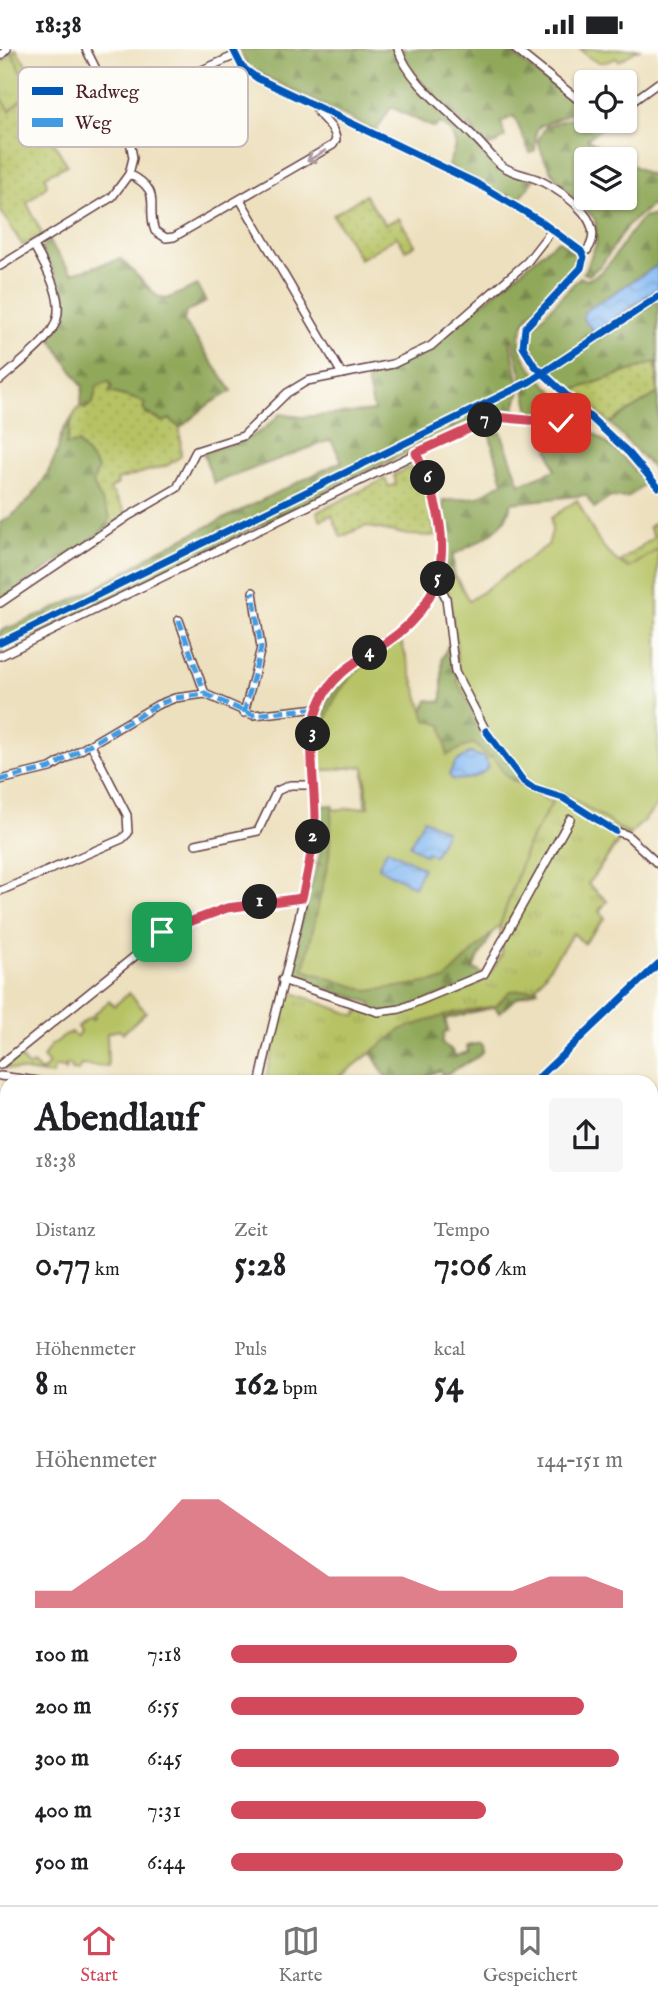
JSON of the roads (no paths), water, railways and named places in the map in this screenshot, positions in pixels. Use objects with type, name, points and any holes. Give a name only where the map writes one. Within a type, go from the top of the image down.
[{"type":"street","points":[[0,56],[7,49]]},
{"type":"street","points":[[86,49],[95,67]]},
{"type":"street","points":[[398,49],[401,60],[416,78],[502,166],[551,187],[589,219],[594,228],[594,240],[583,255],[581,268],[525,328],[523,347],[534,365],[629,453],[658,487]]},
{"type":"street","points":[[515,49],[574,96]]},
{"type":"street","points":[[202,67],[234,52],[245,67]]},
{"type":"street","points":[[248,72],[478,184],[552,230],[583,255]]},
{"type":"street","points":[[637,98],[658,83]]},
{"type":"street","points":[[129,174],[146,187],[154,207],[153,227],[160,235],[169,239],[241,201],[335,143],[335,131],[317,112],[315,106]]},
{"type":"street","points":[[0,266],[112,197],[129,174],[132,147]]},
{"type":"street","points":[[241,201],[342,374]]},
{"type":"street","points":[[0,603],[127,517],[177,488],[193,454],[202,447],[231,441],[249,432],[296,386],[393,364],[431,346],[527,262],[552,230]]},
{"type":"street","points":[[0,380],[43,342],[57,319],[58,293],[34,246]]},
{"type":"street","points":[[0,656],[491,418],[516,417],[566,424],[575,421],[583,412]]},
{"type":"street","points":[[261,1075],[313,841],[313,733],[318,708],[339,675],[415,618],[435,587],[441,560],[441,524],[433,491],[416,453]]},
{"type":"street","points":[[435,587],[443,591],[446,598],[455,673],[486,731]]},
{"type":"street","points":[[244,713],[261,648],[253,592]]},
{"type":"street","points":[[179,620],[205,694]]},
{"type":"street","points":[[0,780],[42,772],[157,705],[175,698],[205,694],[216,696],[244,713],[261,715],[318,708]]},
{"type":"street","points":[[0,891],[122,839],[127,834],[130,821],[91,745]]},
{"type":"street","points":[[196,844],[258,831],[278,790],[290,785],[314,785]]},
{"type":"street","points":[[282,980],[378,1012],[400,1009],[484,974],[570,820]]},
{"type":"street","points":[[615,831],[627,835],[658,864]]},
{"type":"street","points":[[0,1065],[171,927],[239,905],[302,898]]},
{"type":"street","points":[[541,1075],[658,964]]},
{"type":"water","points":[[658,265],[658,288],[595,332],[583,319],[584,312]]},
{"type":"water","points":[[469,753],[484,757],[488,765],[486,769],[473,777],[452,779],[449,774],[456,762]]},
{"type":"water","points":[[424,819],[446,831],[434,856],[427,852],[425,855],[410,845]]},
{"type":"water","points":[[387,849],[423,868],[414,887],[378,867]]},
{"type":"tram line","points":[[540,1075],[658,962]]}]
